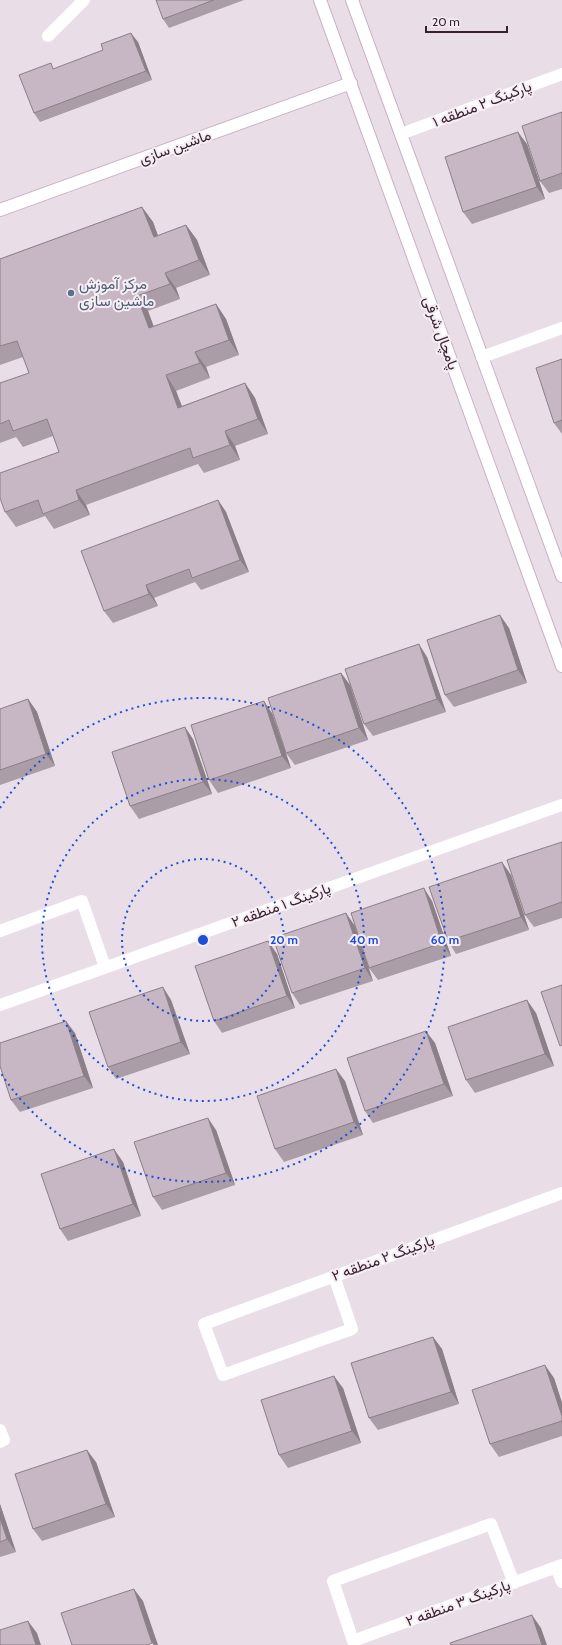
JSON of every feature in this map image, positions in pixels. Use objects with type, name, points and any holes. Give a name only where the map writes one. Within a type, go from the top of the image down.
[{"type":"street","points":[[48,36],[84,0]]},
{"type":"street","name":"پامچال شرقی","points":[[320,0],[562,666]]},
{"type":"street","name":"پامچال شرقی","points":[[352,0],[562,576]]},
{"type":"street","name":"پارکینگ ۲ منطقه ۱","points":[[401,134],[562,74]]},
{"type":"street","name":"ماشین سازی","points":[[0,210],[351,83]]},
{"type":"street","points":[[482,357],[562,328]]},
{"type":"street","name":"پارکینگ ۱ منطقه ۲","points":[[0,1004],[562,805]]},
{"type":"street","points":[[0,931],[82,901],[105,967]]},
{"type":"street","name":"پارکینگ ۲ منطقه ۲","points":[[334,1276],[352,1329],[223,1375],[204,1324],[334,1276],[562,1193]]},
{"type":"street","points":[[0,1430],[4,1440],[0,1442]]},
{"type":"street","name":"پارکینگ ۳ منطقه ۲","points":[[514,1583],[491,1524],[333,1581],[353,1641],[514,1583],[559,1566]]},
{"type":"street","points":[[559,1566],[562,1582]]},
{"type":"building","points":[[156,0],[214,0],[163,19]]},
{"type":"building","points":[[131,33],[146,71],[34,113],[19,75],[51,63],[53,69],[103,50],[101,44]]},
{"type":"building","points":[[562,112],[562,173],[540,181],[522,126]]},
{"type":"building","points":[[518,132],[537,187],[463,212],[445,157]]},
{"type":"building","points":[[142,207],[154,237],[186,225],[199,260],[165,273],[170,284],[137,296],[149,328],[216,304],[229,340],[195,352],[200,363],[166,375],[178,408],[245,383],[258,419],[225,431],[230,445],[193,458],[190,448],[76,490],[79,500],[43,514],[38,500],[5,512],[0,498],[0,473],[59,452],[47,419],[13,431],[9,420],[0,424],[0,383],[29,373],[17,341],[0,346],[0,259]]},
{"type":"building","points":[[562,359],[562,420],[554,423],[536,368]]},
{"type":"building","points":[[218,500],[240,560],[192,578],[189,569],[146,585],[149,594],[104,611],[81,551]]},
{"type":"building","points":[[500,615],[518,670],[445,695],[427,640]]},
{"type":"building","points":[[419,644],[437,699],[364,724],[345,669]]},
{"type":"building","points":[[341,673],[359,728],[286,753],[268,698]]},
{"type":"building","points":[[28,699],[46,754],[0,770],[0,709]]},
{"type":"building","points":[[264,701],[282,756],[209,780],[191,725]]},
{"type":"building","points":[[185,727],[203,782],[130,806],[112,752]]},
{"type":"building","points":[[562,842],[562,902],[525,915],[507,860]]},
{"type":"building","points":[[502,862],[521,917],[448,941],[429,887]]},
{"type":"building","points":[[424,888],[442,943],[369,968],[351,913]]},
{"type":"building","points":[[346,913],[365,968],[292,993],[273,938]]},
{"type":"building","points":[[268,941],[287,996],[214,1021],[195,966]]},
{"type":"building","points":[[562,985],[562,1045],[560,1046],[541,992]]},
{"type":"building","points":[[163,987],[181,1042],[108,1067],[89,1012]]},
{"type":"building","points":[[527,1000],[545,1054],[466,1080],[448,1027]]},
{"type":"building","points":[[66,1021],[84,1076],[11,1100],[0,1066],[0,1043]]},
{"type":"building","points":[[426,1031],[444,1084],[365,1111],[347,1058]]},
{"type":"building","points":[[336,1069],[354,1122],[275,1149],[257,1096]]},
{"type":"building","points":[[208,1118],[226,1173],[153,1197],[134,1142]]},
{"type":"building","points":[[114,1149],[133,1204],[60,1229],[41,1174]]},
{"type":"building","points":[[433,1337],[451,1392],[369,1418],[351,1363]]},
{"type":"building","points":[[545,1365],[562,1416],[562,1421],[490,1444],[472,1390]]},
{"type":"building","points":[[334,1376],[352,1431],[279,1455],[261,1400]]},
{"type":"building","points":[[87,1450],[106,1504],[33,1529],[15,1474]]},
{"type":"building","points":[[0,1518],[7,1539],[0,1542]]},
{"type":"building","points":[[134,1589],[152,1643],[148,1645],[72,1645],[61,1613]]},
{"type":"building","points":[[532,1615],[542,1645],[451,1645],[450,1643]]},
{"type":"building","points":[[28,1621],[36,1645],[0,1645],[0,1630]]},
{"type":"place","name":"مرکز آموزش ماشین سازی","points":[[71,293]]}]
